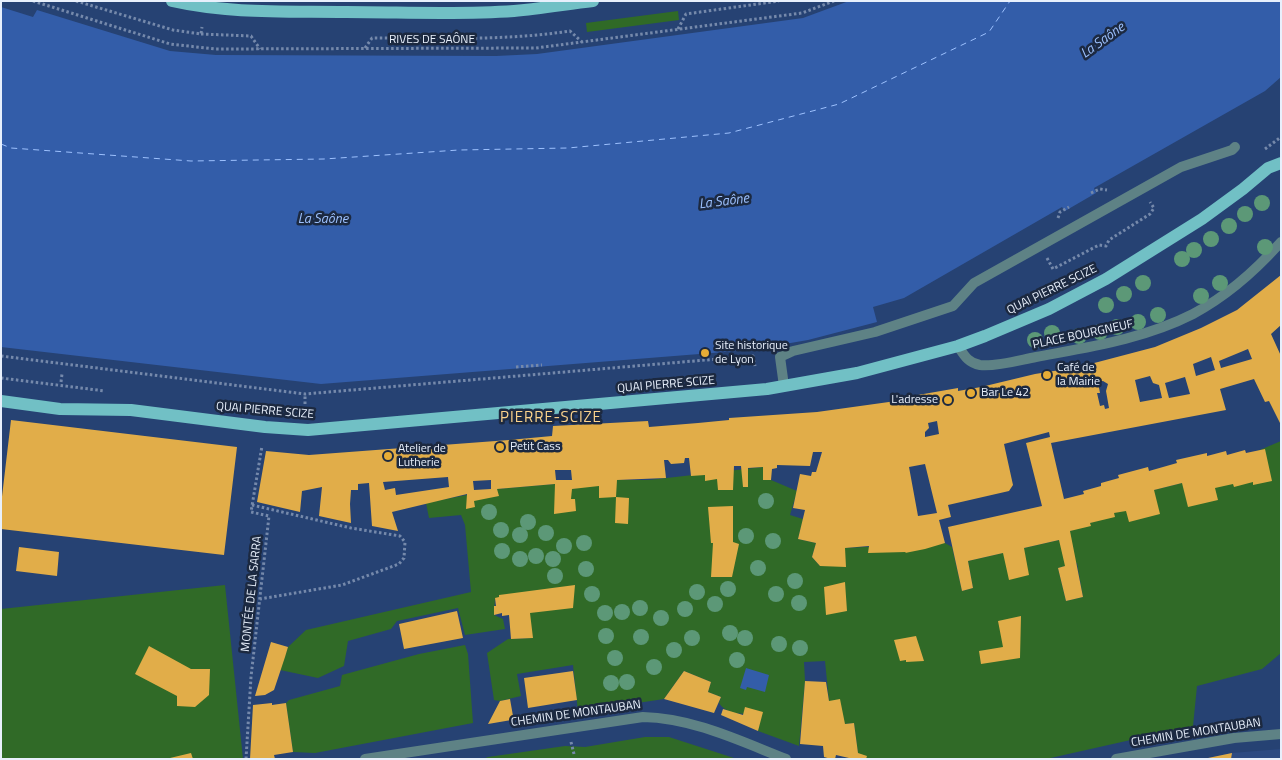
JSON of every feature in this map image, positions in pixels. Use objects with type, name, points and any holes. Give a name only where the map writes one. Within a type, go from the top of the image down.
[{"type":"main road","points":[[172,1],[203,8],[288,12],[515,11],[593,1]]},
{"type":"main road","name":"QUAI PIERRE SCIZE","points":[[1,401],[60,409],[131,410],[265,427],[308,430],[767,389],[857,373],[958,346],[1048,309],[1106,279],[1202,219],[1268,168],[1281,163]]},
{"type":"street","points":[[784,386],[780,357],[794,351],[875,332],[954,306],[974,283],[1180,168],[1232,150],[1235,147]]},
{"type":"street","name":"PLACE BOURGNEUF","points":[[958,346],[968,360],[979,365],[1004,363],[1134,338],[1193,314],[1232,289],[1267,258],[1281,242]]},
{"type":"street","name":"CHEMIN DE MONTAUBAN","points":[[365,759],[643,716],[678,719],[786,759]]},
{"type":"street","name":"CHEMIN DE MONTAUBAN","points":[[1116,759],[1225,740],[1281,734]]},
{"type":"path","name":"RIVES DE SAÔNE","points":[[33,1],[170,44],[215,49],[536,48],[802,13],[834,1]]},
{"type":"path","points":[[76,1],[173,30],[201,34],[251,36],[260,49]]},
{"type":"path","points":[[678,29],[686,14],[779,1]]},
{"type":"path","points":[[201,34],[202,27]]},
{"type":"path","points":[[364,49],[372,38],[494,38],[535,36],[570,30],[582,42]]},
{"type":"path","points":[[1259,154],[1281,137]]},
{"type":"path","points":[[1091,193],[1100,189]]},
{"type":"path","points":[[1060,212],[1069,207]]},
{"type":"path","points":[[1106,246],[1111,238],[1150,214]]},
{"type":"path","points":[[1056,267],[1099,245],[1106,246]]},
{"type":"path","points":[[1106,246],[1108,251]]},
{"type":"path","points":[[1,356],[305,394],[753,356],[755,366]]},
{"type":"path","points":[[516,367],[542,364]]},
{"type":"path","points":[[529,366],[530,374]]},
{"type":"path","points":[[61,382],[62,374]]},
{"type":"path","points":[[1,378],[106,391]]},
{"type":"path","points":[[305,394],[305,404]]},
{"type":"path","points":[[260,599],[342,585],[398,564],[404,558],[405,542],[400,536],[351,528],[252,505],[262,446]]},
{"type":"path","name":"MONTÉE DE LA SARRA","points":[[246,759],[251,677],[269,516],[251,512],[252,505]]},
{"type":"path","points":[[571,742],[574,754]]},
{"type":"shaded area","points":[[1281,749],[1281,759],[1204,759],[1232,753]]},
{"type":"green space","points":[[678,11],[679,20],[587,32],[586,23]]},
{"type":"green space","points":[[1281,441],[1281,653],[1262,669],[1197,686],[1193,726],[1046,759],[866,759],[858,753],[854,723],[845,724],[829,701],[825,661],[804,662],[805,681],[799,746],[758,731],[762,712],[739,714],[728,711],[719,703],[721,697],[708,692],[711,682],[684,671],[664,699],[578,712],[573,665],[517,674],[521,696],[500,701],[494,700],[487,653],[508,639],[532,638],[495,598],[494,615],[503,619],[505,629],[465,635],[458,608],[397,621],[391,629],[348,641],[344,666],[318,678],[280,670],[288,647],[306,630],[471,592],[465,525],[461,515],[429,518],[426,503],[497,489],[555,484],[572,489],[617,480],[649,480],[763,467],[763,480],[771,480],[797,491],[790,515],[803,519],[798,539],[816,543],[812,557],[820,566],[845,548],[945,543],[952,547],[962,591],[973,588],[968,561],[1059,540],[1070,531],[1114,513],[1154,490],[1182,483]],"holes":[[[1077,563],[1083,597],[1066,601],[1058,568]]]},
{"type":"green space","points":[[225,585],[243,759],[1,759],[1,609]]},
{"type":"green space","points":[[465,645],[468,654],[473,723],[315,753],[293,752],[286,703],[289,700],[340,686],[342,675],[419,654]]},
{"type":"green space","points":[[645,737],[669,737],[737,759],[483,759],[565,746],[585,747]]},
{"type":"water","name":"La Saône","points":[[849,1],[1281,1],[1281,77],[1265,91],[1094,188],[1096,193],[1065,211],[1062,207],[904,298],[873,307],[877,322],[808,340],[750,350],[321,384],[1,347],[1,7],[33,17],[37,10],[170,51],[216,55],[496,56],[537,54],[803,18]]},
{"type":"water","points":[[746,668],[769,675],[765,692],[747,687],[746,690],[740,688]]},
{"type":"building","points":[[1281,275],[1281,325],[1271,334],[1281,356],[1281,425],[1269,401],[1265,402],[1254,379],[1220,389],[1226,410],[1051,443],[1064,499],[1084,494],[1083,491],[1119,478],[1118,475],[1148,467],[1149,471],[1177,463],[1176,460],[1207,453],[1207,456],[1226,451],[1227,455],[1245,450],[1246,453],[1265,449],[1272,481],[1253,485],[1253,482],[1234,487],[1233,484],[1215,488],[1218,500],[1188,507],[1182,483],[1154,490],[1160,514],[1129,522],[1126,511],[1114,513],[1115,517],[1090,523],[1091,526],[1070,531],[1083,597],[1066,601],[1058,568],[1065,566],[1059,540],[1024,548],[1029,575],[1009,580],[1003,553],[968,561],[973,588],[962,591],[948,527],[1042,506],[1026,443],[1050,437],[1049,432],[1004,444],[1013,485],[1009,491],[948,505],[951,517],[939,520],[945,543],[905,553],[868,553],[869,546],[845,548],[846,567],[820,566],[812,557],[816,543],[798,539],[805,510],[793,508],[800,474],[811,476],[812,472],[816,472],[822,452],[813,452],[810,466],[777,465],[777,468],[772,469],[771,480],[763,480],[763,467],[748,468],[748,487],[743,487],[741,466],[734,466],[733,490],[718,490],[717,479],[705,481],[705,475],[691,476],[689,458],[685,458],[684,463],[671,464],[668,460],[664,460],[666,478],[617,480],[616,497],[599,498],[599,486],[572,489],[571,499],[575,499],[576,511],[554,514],[555,484],[497,489],[499,496],[474,501],[475,507],[466,509],[467,494],[392,512],[398,531],[372,526],[369,483],[358,484],[358,490],[351,490],[351,523],[319,516],[322,487],[302,491],[300,512],[257,502],[266,451],[309,455],[509,440],[552,436],[553,426],[648,421],[649,427],[729,420],[729,418],[817,412],[896,401],[895,399],[958,388],[958,391],[981,387],[1035,374],[1079,367],[1155,347],[1201,328],[1237,310]],"holes":[[[1248,349],[1252,359],[1221,368],[1219,361]],[[1211,357],[1215,370],[1196,376],[1193,364]],[[1150,376],[1153,383],[1159,385],[1162,398],[1140,402],[1135,380]],[[1185,377],[1190,394],[1169,398],[1165,383]],[[1103,381],[1108,384],[1106,391],[1109,408],[1105,409],[1104,405],[1100,406],[1097,393],[1100,393],[1098,382]],[[937,421],[939,434],[925,437],[925,432],[929,428],[928,423]],[[925,464],[937,513],[918,516],[909,467]],[[555,470],[571,470],[572,480],[556,480]],[[448,477],[449,487],[396,495],[395,488],[385,490],[383,482]],[[491,480],[491,489],[474,490],[473,481]]]},
{"type":"building","points":[[11,420],[237,447],[224,555],[1,529],[1,505]]},
{"type":"building","points":[[616,497],[629,498],[628,524],[615,523]]},
{"type":"building","points":[[733,506],[733,542],[739,544],[732,577],[711,577],[713,543],[711,543],[708,507]]},
{"type":"building","points":[[19,547],[59,552],[57,576],[16,571]]},
{"type":"building","points":[[845,582],[847,611],[826,615],[824,587]]},
{"type":"building","points":[[575,585],[573,608],[530,613],[533,638],[511,639],[509,615],[502,616],[502,613],[494,615],[495,598],[499,597],[499,595]]},
{"type":"building","points":[[457,611],[463,638],[404,649],[399,624]]},
{"type":"building","points":[[1021,616],[1020,658],[981,664],[979,651],[1003,647],[998,621]]},
{"type":"building","points":[[916,636],[924,661],[900,661],[894,640]]},
{"type":"building","points":[[271,642],[288,647],[274,690],[265,695],[255,696]]},
{"type":"building","points":[[149,646],[191,669],[210,669],[209,695],[195,707],[177,706],[177,696],[135,674]]},
{"type":"building","points":[[573,671],[577,700],[528,708],[524,678]]},
{"type":"building","points":[[684,671],[711,682],[708,692],[721,697],[714,713],[664,699]]},
{"type":"building","points":[[805,681],[826,682],[829,701],[840,699],[845,724],[854,723],[858,753],[867,756],[866,759],[836,755],[835,759],[831,759],[824,757],[823,746],[800,744]]},
{"type":"building","points":[[510,699],[513,716],[528,714],[529,717],[488,724],[500,701]]},
{"type":"building","points":[[272,703],[272,705],[286,703],[293,752],[274,755],[275,759],[250,759],[253,705]]},
{"type":"building","points":[[745,707],[763,712],[758,731],[721,715],[723,709],[743,715]]},
{"type":"building","points":[[191,753],[193,759],[170,759],[170,758]]},
{"type":"building","points":[[1232,753],[1231,759],[1208,759],[1208,758]]},
{"type":"ferry route","points":[[1,144],[11,148],[191,161],[324,159],[459,150],[568,148],[729,133],[839,104],[989,32],[1010,1]]},
{"type":"place","name":"Site historique de Lyon","points":[[705,353]]},
{"type":"place","name":"Café de la Mairie","points":[[1047,375]]},
{"type":"place","name":"Bar Le 42","points":[[971,393]]},
{"type":"place","name":"L'adresse","points":[[948,400]]},
{"type":"place","name":"Petit Cass","points":[[500,447]]},
{"type":"place","name":"Atelier de Lutherie","points":[[388,456]]},
{"type":"district","name":"PIERRE-SCIZE","points":[[551,418]]}]
